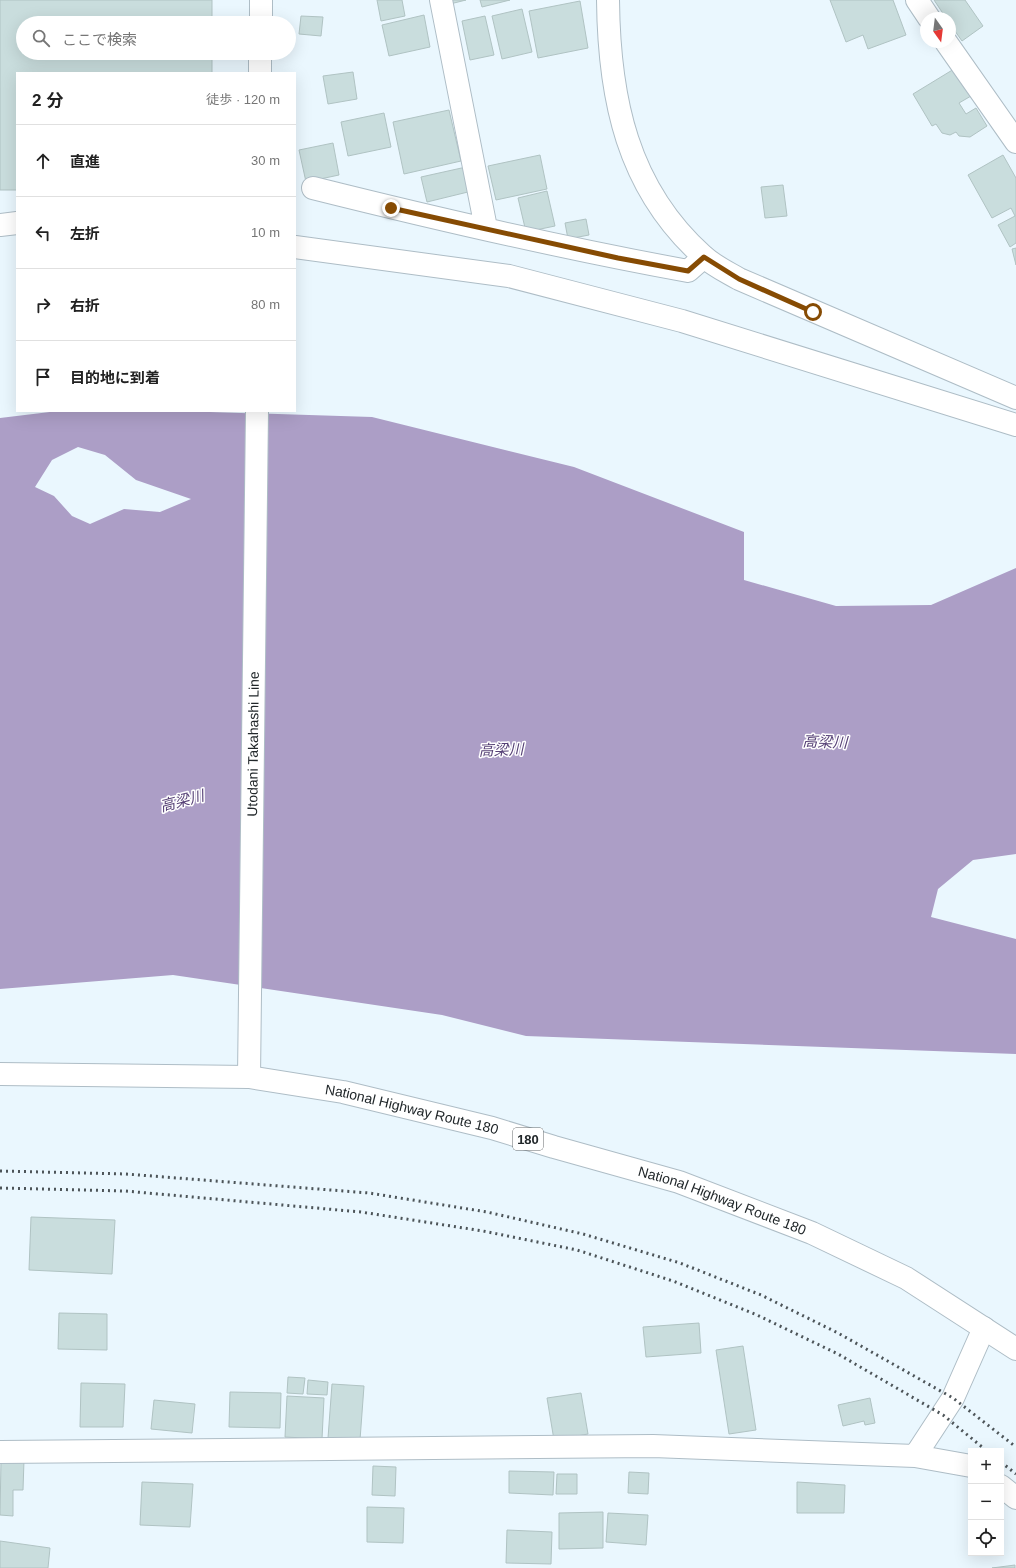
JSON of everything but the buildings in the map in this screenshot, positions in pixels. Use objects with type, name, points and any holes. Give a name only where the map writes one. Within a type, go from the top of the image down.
[{"type":"main road","points":[[261,0],[261,16]]},
{"type":"main road","points":[[441,0],[486,228]]},
{"type":"main road","points":[[608,0],[608,30],[614,88],[624,132],[642,177],[671,223],[704,257],[739,279],[1016,398]]},
{"type":"main road","points":[[917,0],[926,12]]},
{"type":"main road","points":[[950,48],[1016,142]]},
{"type":"main road","points":[[260,60],[260,72]]},
{"type":"main road","points":[[313,188],[618,258],[688,271],[704,257]]},
{"type":"main road","points":[[0,225],[16,223]]},
{"type":"main road","points":[[296,247],[509,276],[682,321],[1016,426]]},
{"type":"main road","name":"Utodani Takahashi Line","points":[[249,1076],[257,412]]},
{"type":"main road","name":"National Highway Route 180","points":[[0,1074],[249,1076],[343,1092],[492,1128],[679,1182],[812,1233],[906,1278],[1016,1349]]},
{"type":"main road","points":[[915,1456],[953,1398],[984,1328]]},
{"type":"main road","points":[[0,1452],[653,1446],[915,1456],[968,1465]]},
{"type":"main road","points":[[1004,1488],[1016,1498]]},
{"type":"water","name":"高梁川","points":[[50,412],[211,412],[372,417],[574,467],[744,532],[744,580],[836,606],[931,605],[1016,568],[1016,854],[973,860],[938,889],[931,917],[1016,939],[1016,1054],[526,1036],[442,1015],[173,975],[0,989],[0,418]],"holes":[[[78,447],[105,455],[136,480],[191,499],[160,512],[124,509],[90,524],[72,516],[54,496],[35,487],[52,460]]]},
{"type":"railway","points":[[0,1171],[126,1174],[369,1193],[487,1212],[583,1234],[680,1263],[761,1295],[838,1333],[953,1398],[1016,1447]]},
{"type":"railway","points":[[0,1188],[125,1191],[361,1212],[483,1231],[577,1250],[673,1281],[757,1315],[838,1354],[943,1415],[983,1448]]},
{"type":"railway","points":[[1004,1464],[1016,1474]]},
{"type":"route","points":[[391,208],[618,258],[688,271],[704,257],[739,279],[813,312]]}]
